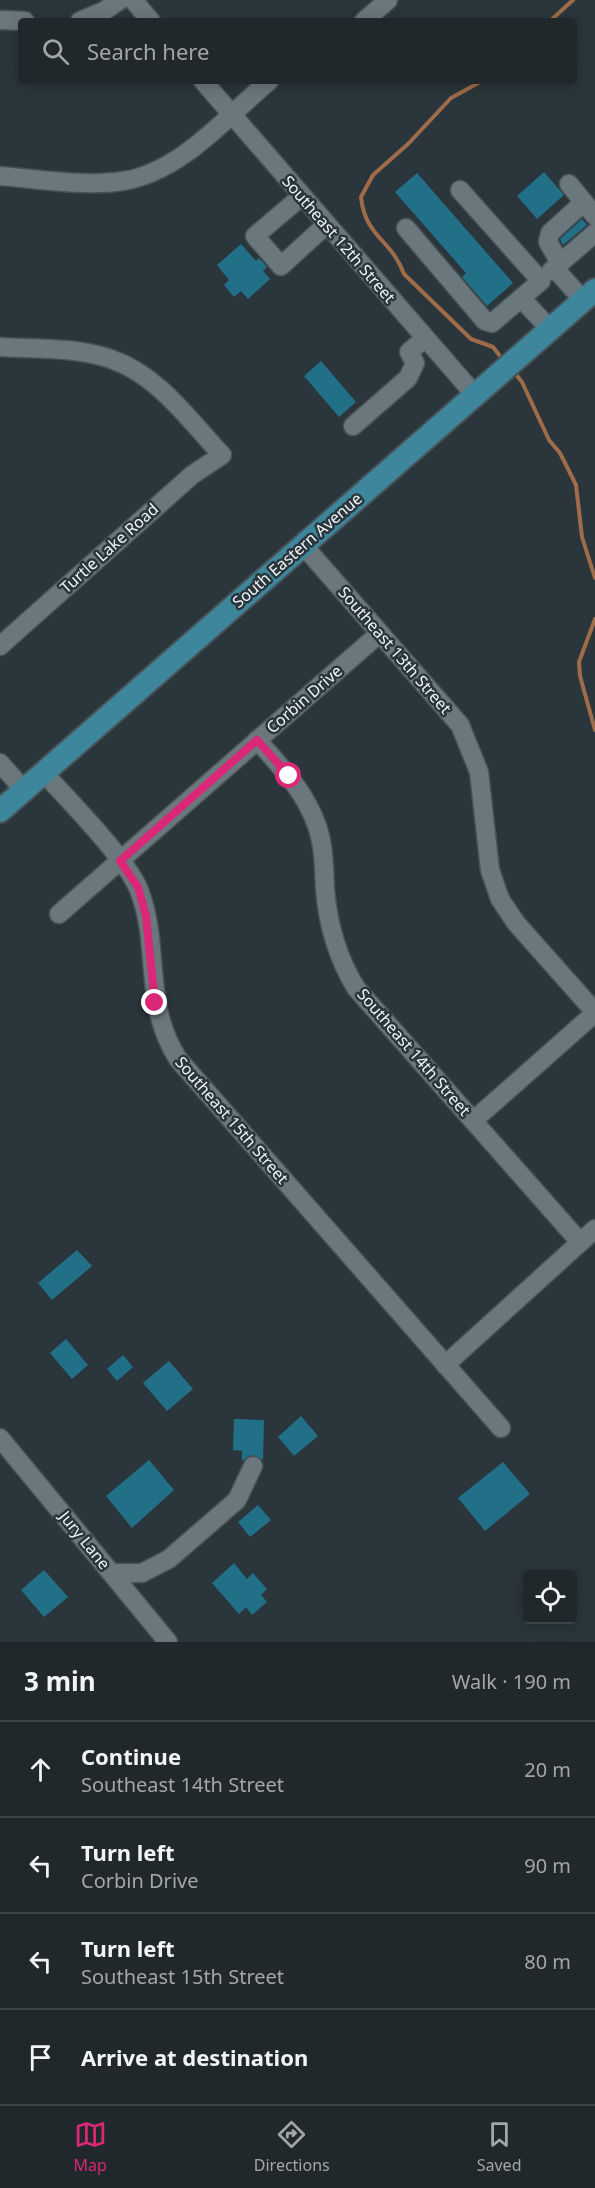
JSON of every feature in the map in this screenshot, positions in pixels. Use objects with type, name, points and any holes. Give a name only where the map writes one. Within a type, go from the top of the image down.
[{"type":"main road","name":"South Eastern Avenue","points":[[8,801],[591,295]]},
{"type":"street","points":[[87,18],[104,11],[120,0]]},
{"type":"street","points":[[133,0],[148,18]]},
{"type":"street","points":[[367,18],[388,0]]},
{"type":"street","points":[[0,20],[18,21]]},
{"type":"street","name":"Southeast 12th Street","points":[[206,84],[475,395]]},
{"type":"street","points":[[0,176],[82,182],[123,181],[140,177],[180,156],[265,84]]},
{"type":"street","points":[[552,271],[548,242],[550,233],[591,210],[569,184]]},
{"type":"street","points":[[460,189],[552,271],[591,295]]},
{"type":"street","points":[[302,196],[255,236],[281,266],[326,225]]},
{"type":"street","points":[[406,228],[485,321],[492,323],[595,233]]},
{"type":"street","points":[[521,298],[550,329]]},
{"type":"street","points":[[353,426],[408,378],[415,363],[409,352],[425,338]]},
{"type":"street","name":"Turtle Lake Road","points":[[0,347],[89,354],[127,366],[164,392],[222,455],[192,475],[0,646]]},
{"type":"street","name":"Southeast 13th Street","points":[[303,545],[447,708],[468,741],[478,772],[490,870],[500,899],[516,923],[595,1013]]},
{"type":"street","name":"Corbin Drive","points":[[59,914],[380,633]]},
{"type":"street","name":"Southeast 14th Street","points":[[257,740],[303,794],[314,818],[323,847],[330,928],[348,976],[365,999],[580,1242]]},
{"type":"street","points":[[0,763],[8,801]]},
{"type":"street","name":"Southeast 15th Street","points":[[44,772],[120,861],[138,887],[146,916],[155,1003],[164,1033],[178,1059],[501,1428]]},
{"type":"street","points":[[474,1120],[595,1013]]},
{"type":"street","points":[[445,1365],[595,1229]]},
{"type":"street","name":"Jury Lane","points":[[0,1438],[168,1642]]},
{"type":"street","points":[[112,1573],[142,1573],[169,1559],[237,1500],[253,1466]]},
{"type":"building","points":[[544,172],[564,195],[537,219],[517,196]]},
{"type":"building","points":[[417,173],[513,283],[487,306],[462,277],[466,273],[395,192]]},
{"type":"building","points":[[582,219],[587,225],[563,245],[560,239]]},
{"type":"building","points":[[241,244],[256,261],[259,258],[267,267],[263,271],[270,279],[248,299],[241,291],[234,297],[224,285],[229,280],[217,265]]},
{"type":"building","points":[[321,361],[356,402],[339,417],[304,376]]},
{"type":"building","points":[[77,1250],[92,1266],[52,1300],[38,1283]]},
{"type":"building","points":[[66,1339],[88,1365],[72,1379],[50,1353]]},
{"type":"building","points":[[123,1355],[133,1367],[117,1381],[107,1369]]},
{"type":"building","points":[[169,1361],[193,1389],[167,1411],[143,1383]]},
{"type":"building","points":[[301,1416],[318,1436],[294,1456],[278,1437]]},
{"type":"building","points":[[234,1419],[264,1420],[263,1460],[253,1455],[242,1461],[242,1451],[233,1450]]},
{"type":"building","points":[[149,1460],[174,1490],[132,1528],[106,1496]]},
{"type":"building","points":[[503,1462],[530,1494],[485,1531],[458,1498]]},
{"type":"building","points":[[258,1505],[271,1520],[250,1537],[238,1522]]},
{"type":"building","points":[[234,1563],[247,1579],[253,1573],[267,1589],[261,1595],[267,1602],[252,1615],[246,1607],[239,1614],[212,1583]]},
{"type":"building","points":[[44,1570],[68,1597],[44,1617],[21,1590]]},
{"type":"waterway","points":[[553,18],[573,0]]},
{"type":"waterway","points":[[477,84],[451,98],[408,144],[373,175],[361,197],[373,230],[393,253],[404,274],[471,339],[493,347],[503,360]]},
{"type":"waterway","points":[[514,372],[522,382],[549,440],[560,453],[576,485],[582,537],[595,578]]},
{"type":"waterway","points":[[595,619],[579,662],[580,676],[595,730]]},
{"type":"route","points":[[155,1003],[142,898],[138,887],[120,861],[257,740],[289,776]]}]
